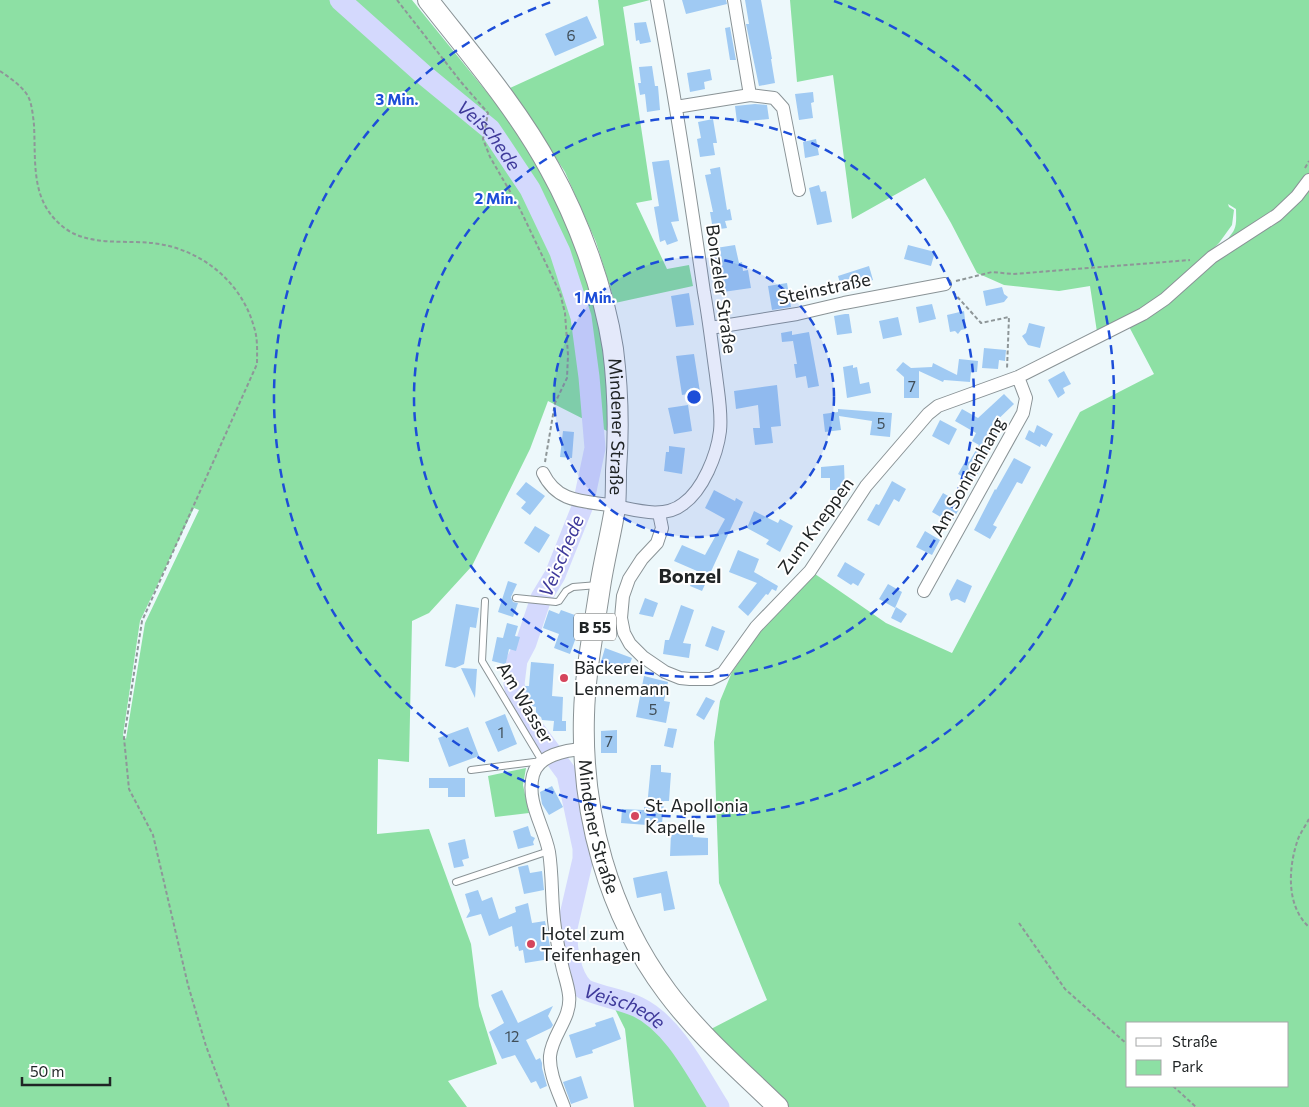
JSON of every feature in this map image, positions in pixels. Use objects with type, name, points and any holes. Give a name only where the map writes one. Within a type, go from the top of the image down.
[{"type":"main road","name":"Mindener Straße","points":[[428,0],[465,46],[521,122],[550,169],[575,220],[608,322],[613,350],[619,437],[615,506],[600,585],[584,712],[574,751],[587,785],[601,855],[612,892],[636,943],[666,991],[693,1023],[778,1107]]},
{"type":"street","name":"Bonzeler Straße","points":[[543,473],[554,490],[577,501],[659,513],[682,506],[696,493],[714,454],[720,432],[721,412],[710,328],[676,107],[657,0]]},
{"type":"street","points":[[734,0],[750,95]]},
{"type":"street","points":[[676,107],[750,95],[774,98],[782,108],[799,190]]},
{"type":"street","name":"Zum Kneppen","points":[[659,513],[662,528],[657,543],[642,559],[629,579],[623,596],[621,618],[624,633],[630,644],[643,657],[665,672],[680,678],[711,678],[723,673],[756,627],[810,570],[866,486],[919,423],[938,406],[1013,379],[1143,314],[1165,299],[1212,257],[1277,215],[1298,196],[1309,180]]},
{"type":"street","name":"Steinstraße","points":[[710,328],[797,314],[844,302],[945,284]]},
{"type":"street","name":"Am Sonnenhang","points":[[924,591],[1023,413],[1026,398],[1013,379]]},
{"type":"street","points":[[564,1107],[552,1070],[550,1054],[570,1003],[555,926],[549,851],[533,802],[531,789],[535,768],[545,759],[574,751]]},
{"type":"lane","points":[[516,598],[550,602],[559,601],[566,590],[573,587],[600,585]]},
{"type":"lane","name":"Am Wasser","points":[[485,601],[482,661],[545,759]]},
{"type":"lane","points":[[471,770],[545,759]]},
{"type":"lane","points":[[456,882],[549,851]]},
{"type":"path","points":[[397,0],[461,82],[485,107],[488,118],[483,140],[490,157],[519,207],[560,293],[565,313],[568,355],[567,378],[555,403],[543,473]]},
{"type":"path","points":[[0,70],[18,83],[29,97],[33,119],[36,183],[47,209],[56,220],[68,230],[87,238],[106,241],[152,243],[171,247],[211,265],[225,276],[237,290],[255,327],[258,346],[257,364],[142,621],[124,738],[129,789],[153,835],[188,985],[206,1046],[229,1107]]},
{"type":"path","points":[[1013,379],[1009,317],[981,323],[945,284],[992,272],[1013,274],[1212,257]]},
{"type":"path","points":[[1309,819],[1298,840],[1291,885],[1295,907],[1301,920],[1309,927]]},
{"type":"path","points":[[1019,923],[1064,989],[1126,1043]]},
{"type":"path","points":[[1174,1087],[1196,1107]]},
{"type":"green space","points":[[0,0],[412,0],[523,139],[568,221],[587,273],[608,360],[609,432],[548,401],[530,449],[472,566],[429,613],[412,621],[409,762],[378,759],[377,834],[429,829],[471,944],[479,1006],[497,1064],[448,1081],[467,1107],[0,1107]],"holes":[[[194,508],[199,510],[145,623],[126,739],[123,735],[140,621]]]},
{"type":"green space","points":[[598,0],[650,0],[623,7],[652,200],[636,203],[667,269],[689,265],[693,286],[615,303],[596,242],[565,172],[510,88],[604,45]]},
{"type":"green space","points":[[790,0],[1309,0],[1309,173],[1284,204],[1263,220],[1227,241],[1236,225],[1236,209],[1228,204],[1234,210],[1232,225],[1219,243],[1188,274],[1197,276],[1270,224],[1297,201],[1309,187],[1309,1107],[789,1107],[711,1029],[767,1000],[719,883],[714,742],[720,701],[732,672],[759,633],[815,574],[886,623],[952,653],[1080,412],[1154,374],[1125,319],[1097,332],[1090,286],[1059,291],[1004,285],[977,273],[925,178],[852,219],[833,75],[797,82]]},
{"type":"green space","points":[[526,768],[523,785],[529,813],[495,817],[488,776]]},
{"type":"green space","points":[[614,1007],[641,1011],[687,1059],[716,1107],[634,1107],[625,1029]]},
{"type":"building","points":[[682,0],[726,0],[727,4],[686,14]]},
{"type":"building","points":[[745,0],[761,0],[775,83],[759,86],[746,24],[749,24]]},
{"type":"building","points":[[587,16],[597,38],[555,56],[545,34]]},
{"type":"building","points":[[646,22],[651,42],[640,44],[639,40],[636,41],[634,23]]},
{"type":"building","points":[[730,27],[736,60],[730,60],[725,28]]},
{"type":"building","points":[[652,66],[655,86],[658,86],[660,110],[647,112],[645,94],[640,95],[638,83],[641,83],[639,67]]},
{"type":"building","points":[[710,69],[712,80],[704,82],[705,89],[690,92],[687,73]]},
{"type":"building","points":[[813,92],[814,102],[811,103],[813,118],[799,120],[795,94]]},
{"type":"building","points":[[767,105],[769,119],[737,122],[735,106]]},
{"type":"building","points":[[713,119],[717,143],[713,143],[715,155],[700,157],[697,139],[701,138],[698,122]]},
{"type":"building","points":[[816,139],[819,155],[805,158],[803,142]]},
{"type":"building","points":[[669,160],[679,221],[671,222],[678,241],[667,245],[665,240],[660,242],[654,207],[659,206],[652,162]]},
{"type":"building","points":[[720,167],[727,210],[730,209],[732,220],[725,221],[727,228],[713,230],[710,212],[713,212],[705,175],[711,174],[710,169]]},
{"type":"building","points":[[819,185],[821,192],[826,191],[832,222],[817,225],[809,188]]},
{"type":"building","points":[[735,245],[739,263],[742,262],[743,271],[748,270],[751,288],[723,292],[716,248]]},
{"type":"building","points":[[908,245],[935,252],[931,266],[904,259]]},
{"type":"building","points":[[869,266],[873,280],[842,290],[838,276]]},
{"type":"building","points":[[787,283],[791,307],[772,310],[768,286]]},
{"type":"building","points":[[1002,287],[1004,294],[1008,297],[1004,302],[986,306],[983,291]]},
{"type":"building","points":[[689,293],[694,325],[676,327],[671,296]]},
{"type":"building","points":[[932,304],[936,319],[919,323],[916,307]]},
{"type":"building","points":[[964,311],[966,329],[961,330],[958,334],[955,331],[950,332],[947,315]]},
{"type":"building","points":[[849,314],[852,333],[837,335],[834,316]]},
{"type":"building","points":[[898,317],[902,335],[883,339],[879,321]]},
{"type":"building","points":[[1029,323],[1045,327],[1040,348],[1028,345],[1022,336],[1026,333]]},
{"type":"building","points":[[792,331],[792,335],[809,332],[819,386],[808,388],[806,376],[796,378],[794,364],[797,364],[793,341],[782,342],[781,333]]},
{"type":"building","points":[[984,348],[1006,350],[1005,361],[999,360],[998,369],[982,368]]},
{"type":"building","points":[[694,354],[700,392],[682,395],[676,356]]},
{"type":"building","points":[[959,359],[978,361],[977,372],[971,372],[970,382],[944,380],[943,382],[919,371],[919,398],[904,398],[904,377],[896,370],[903,362],[911,368],[932,367],[933,363],[957,375]]},
{"type":"building","points":[[853,365],[853,368],[857,367],[860,384],[869,382],[871,393],[847,398],[843,367]]},
{"type":"building","points":[[1064,371],[1071,384],[1063,388],[1065,393],[1058,398],[1048,380]]},
{"type":"building","points":[[777,385],[781,426],[771,427],[773,443],[755,445],[753,428],[760,428],[758,405],[736,409],[734,391]]},
{"type":"building","points":[[1004,394],[1014,404],[990,427],[999,432],[972,482],[958,474],[966,460],[969,462],[979,445],[972,441],[976,433],[955,421],[962,409],[978,418]]},
{"type":"building","points":[[688,405],[692,431],[674,434],[668,408]]},
{"type":"building","points":[[838,409],[892,413],[890,437],[870,435],[872,421],[839,416],[841,430],[825,432],[823,414],[838,412]]},
{"type":"building","points":[[940,420],[957,429],[949,445],[932,436]]},
{"type":"building","points":[[1037,425],[1053,434],[1046,447],[1041,444],[1040,447],[1025,439],[1029,430],[1034,433]]},
{"type":"building","points":[[563,431],[574,432],[572,458],[560,457]]},
{"type":"building","points":[[669,446],[685,448],[682,474],[664,471],[666,452],[669,452]]},
{"type":"building","points":[[1014,458],[1031,467],[1022,484],[1017,482],[993,525],[997,527],[990,539],[974,530],[995,489]]},
{"type":"building","points":[[844,465],[845,490],[830,490],[830,478],[821,478],[821,467]]},
{"type":"building","points":[[892,481],[906,489],[899,502],[894,499],[879,526],[867,520],[876,504],[879,505]]},
{"type":"building","points":[[526,482],[545,496],[530,515],[521,508],[526,502],[516,494]]},
{"type":"building","points":[[714,490],[735,501],[736,498],[743,502],[702,591],[690,586],[697,571],[674,561],[682,545],[705,555],[725,519],[705,508]]},
{"type":"building","points":[[943,493],[962,504],[951,523],[932,512]]},
{"type":"building","points":[[754,511],[778,523],[780,519],[793,526],[780,552],[766,544],[769,540],[747,528]]},
{"type":"building","points":[[535,526],[550,535],[539,553],[524,543]]},
{"type":"building","points":[[925,531],[940,540],[932,555],[916,547]]},
{"type":"building","points":[[738,550],[759,559],[754,572],[778,586],[776,591],[772,589],[768,595],[766,594],[748,616],[738,607],[757,583],[729,572]]},
{"type":"building","points":[[845,562],[865,574],[858,586],[853,583],[851,585],[837,576]]},
{"type":"building","points":[[957,579],[972,586],[965,603],[957,599],[951,601],[949,594]]},
{"type":"building","points":[[508,581],[517,584],[511,597],[513,602],[518,603],[513,617],[498,612]]},
{"type":"building","points":[[888,584],[902,592],[895,608],[879,599]]},
{"type":"building","points":[[645,598],[658,603],[653,617],[639,614]]},
{"type":"building","points":[[456,604],[479,608],[476,628],[470,627],[464,664],[455,668],[445,666]]},
{"type":"building","points":[[681,605],[694,610],[683,643],[691,644],[689,658],[663,654],[665,640],[669,640]]},
{"type":"building","points":[[896,607],[907,614],[901,623],[891,618]]},
{"type":"building","points":[[549,610],[559,614],[561,610],[583,618],[570,654],[554,648],[559,634],[543,628]]},
{"type":"building","points":[[507,623],[518,626],[515,636],[520,637],[516,651],[509,649],[506,663],[504,664],[492,661],[497,637],[503,638]]},
{"type":"building","points":[[712,626],[725,631],[718,651],[705,646]]},
{"type":"building","points":[[605,648],[632,658],[627,672],[617,669],[616,671],[600,665]]},
{"type":"building","points":[[531,662],[554,664],[552,696],[563,697],[562,721],[566,721],[566,731],[553,731],[554,721],[542,720],[536,714],[536,707],[532,706],[524,686],[529,686]]},
{"type":"building","points":[[461,668],[477,669],[475,698]]},
{"type":"building","points":[[644,676],[668,682],[664,701],[670,702],[666,723],[636,717]]},
{"type":"building","points":[[706,697],[715,701],[704,720],[696,715]]},
{"type":"building","points":[[505,714],[517,744],[498,752],[485,722]]},
{"type":"building","points":[[468,727],[479,756],[449,767],[438,738]]},
{"type":"building","points":[[668,728],[677,729],[673,748],[664,746]]},
{"type":"building","points":[[617,730],[617,753],[601,753],[601,731]]},
{"type":"building","points":[[651,765],[661,765],[661,772],[671,773],[669,801],[664,801],[662,824],[650,822],[647,825],[621,823],[622,809],[644,810],[644,807],[647,807]]},
{"type":"building","points":[[429,778],[465,778],[465,797],[448,797],[448,788],[429,788]]},
{"type":"building","points":[[552,786],[563,807],[549,815],[542,804],[540,792]]},
{"type":"building","points":[[528,826],[531,836],[535,838],[534,845],[518,849],[513,831]]},
{"type":"building","points":[[671,833],[693,833],[693,837],[708,838],[708,855],[670,856]]},
{"type":"building","points":[[465,839],[469,858],[462,860],[464,866],[454,868],[448,843]]},
{"type":"building","points":[[528,865],[530,873],[542,871],[544,890],[524,894],[518,867]]},
{"type":"building","points":[[667,871],[675,909],[664,911],[661,893],[637,898],[633,878]]},
{"type":"building","points":[[478,890],[482,901],[492,897],[499,919],[516,912],[515,907],[528,903],[532,923],[545,921],[551,951],[549,952],[550,959],[525,963],[523,950],[519,951],[518,946],[515,947],[512,926],[489,936],[481,914],[466,918],[470,911],[465,894]]},
{"type":"building","points":[[502,990],[518,1023],[553,1006],[548,1016],[553,1025],[551,1028],[526,1040],[536,1060],[540,1058],[542,1063],[547,1086],[540,1089],[536,1081],[531,1083],[515,1055],[502,1059],[489,1032],[504,1023],[491,995]]},
{"type":"building","points":[[613,1017],[621,1039],[592,1050],[593,1053],[576,1058],[569,1035],[596,1026],[595,1023]]},
{"type":"building","points":[[581,1076],[588,1098],[571,1104],[563,1082]]},
{"type":"waterway","name":"Veischede","points":[[340,0],[423,74],[490,129],[530,189],[560,252],[581,317],[589,377],[595,448],[583,505],[555,575],[541,598],[526,643],[517,660],[514,684],[520,710],[567,774],[583,848],[583,859],[567,928],[568,952],[575,977],[584,989],[638,1007],[663,1025],[694,1065],[719,1107]]},
{"type":"place","name":"Bäckerei Lennemann","points":[[564,678]]},
{"type":"place","name":"St. Apollonia Kapelle","points":[[635,816]]},
{"type":"place","name":"Hotel zum Teifenhagen","points":[[531,944]]},
{"type":"district","name":"Bonzel","points":[[690,576]]}]
